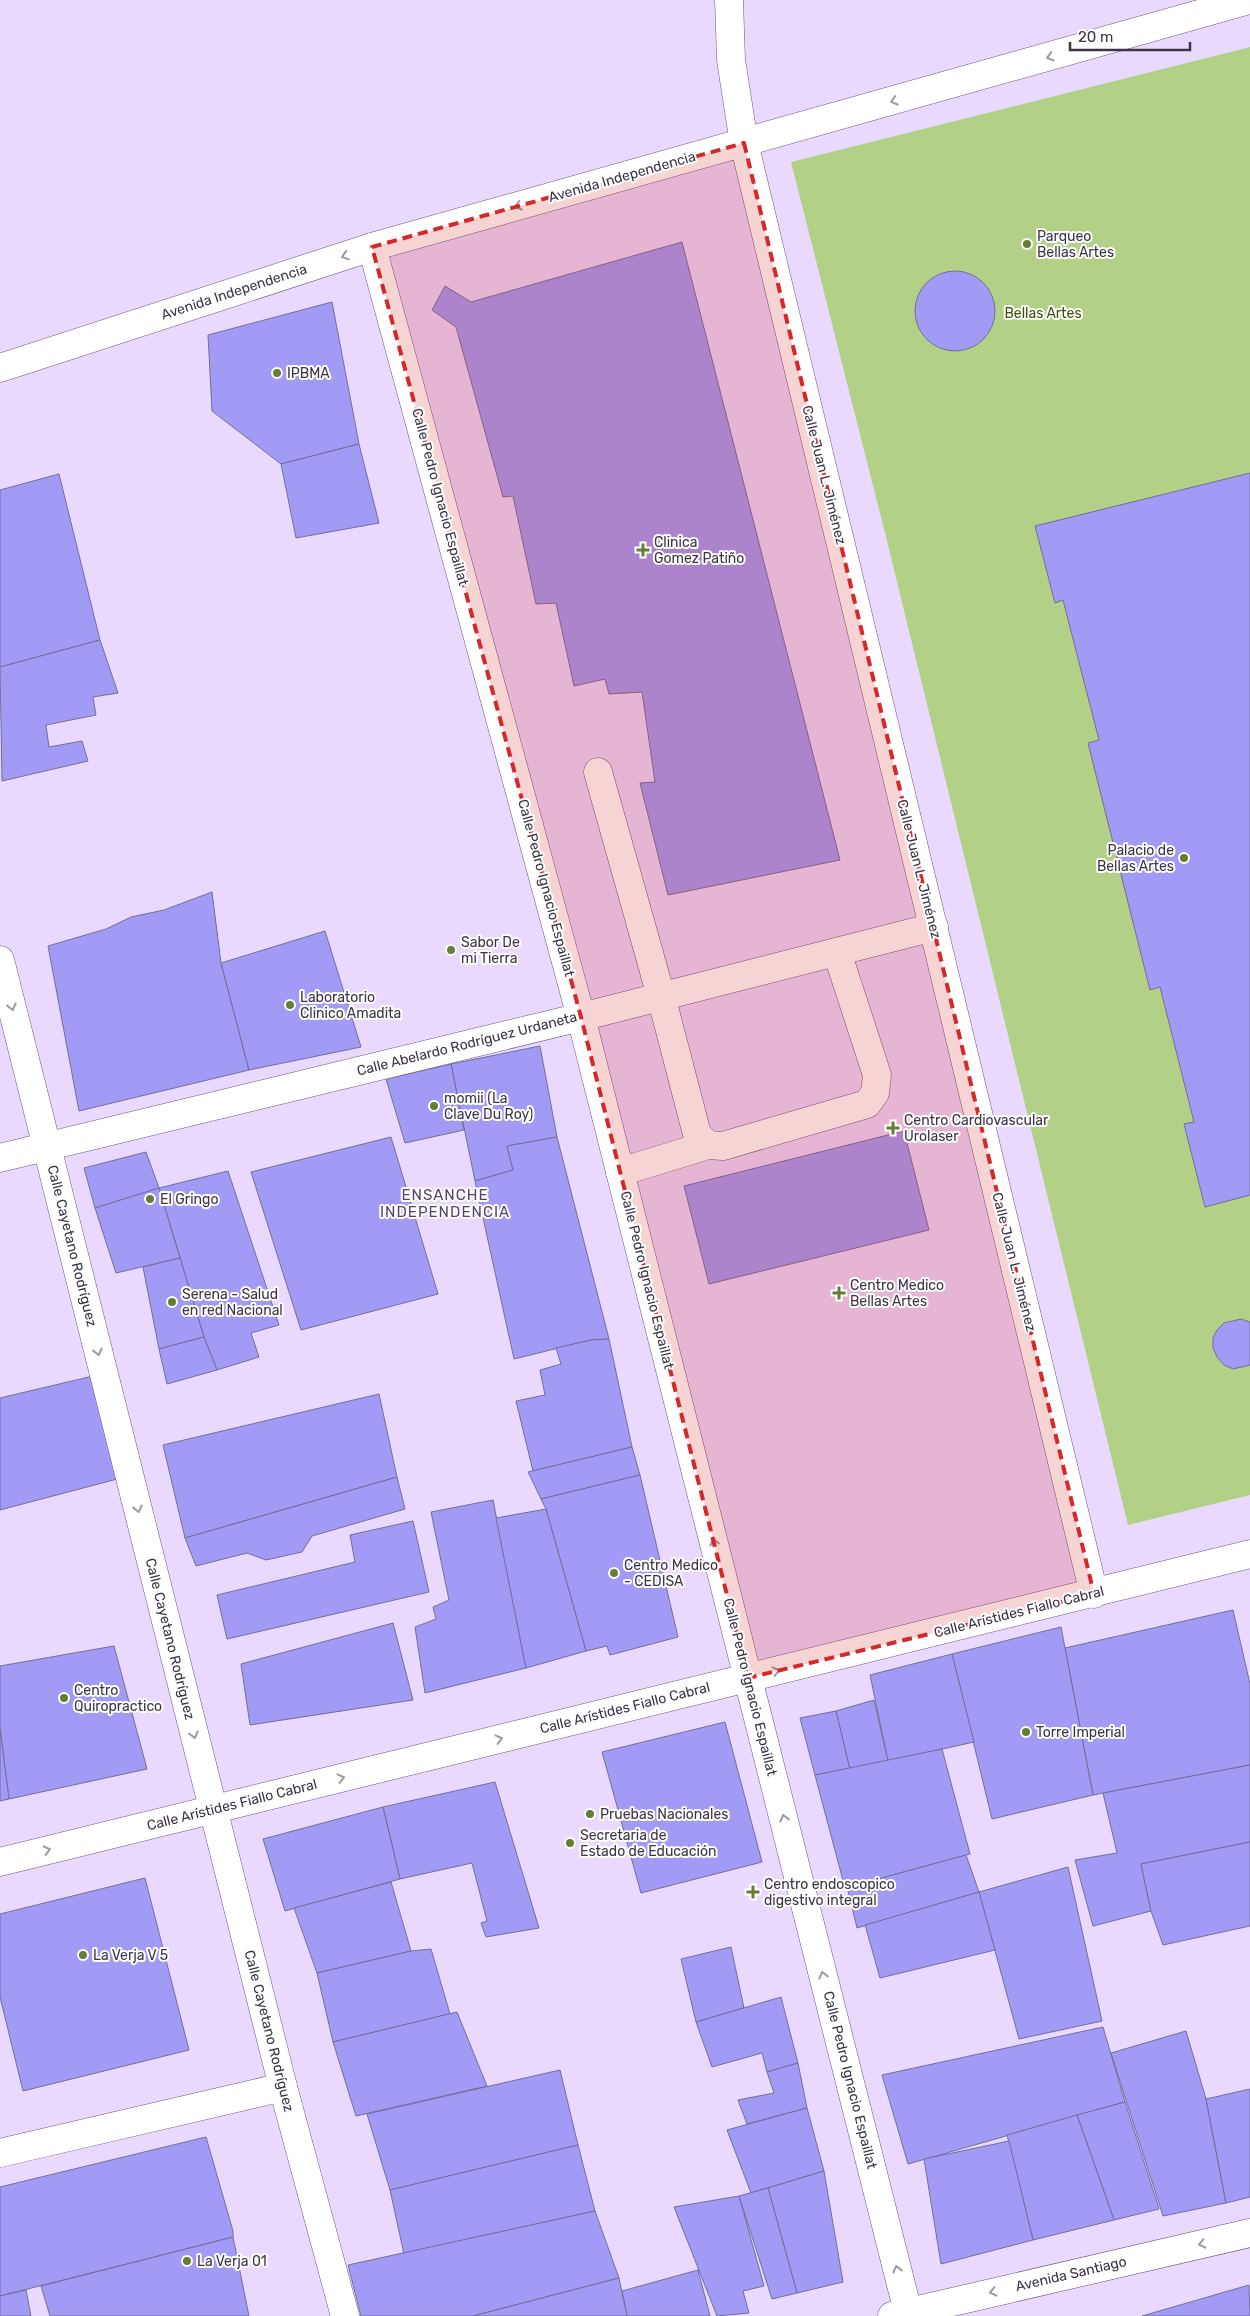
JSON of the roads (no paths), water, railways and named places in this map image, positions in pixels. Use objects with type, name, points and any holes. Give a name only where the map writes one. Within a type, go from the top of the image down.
[{"type":"street","name":"Calle Juan L. Jiménez","points":[[729,0],[731,60],[744,143],[1094,1594]]},
{"type":"street","name":"Avenida Independencia","points":[[0,368],[372,247],[1249,0]]},
{"type":"street","name":"Calle Pedro Ignacio Espaillat","points":[[372,247],[580,1016],[748,1678],[903,2314]]},
{"type":"street","points":[[598,772],[661,996],[697,1134],[708,1145]]},
{"type":"street","name":"Calle Abelardo Rodríguez Urdaneta","points":[[0,1158],[934,927]]},
{"type":"street","points":[[620,1172],[708,1145],[723,1146],[867,1104],[875,1093],[877,1075],[837,952]]},
{"type":"street","name":"Calle Cayetano Rodríguez","points":[[0,960],[283,2087],[345,2316]]},
{"type":"street","name":"Calle Arístides Fiallo Cabral","points":[[0,1862],[1094,1594],[1250,1554]]},
{"type":"street","points":[[0,2153],[283,2087]]},
{"type":"street","name":"Avenida Santiago","points":[[903,2314],[1250,2233]]},
{"type":"place","name":"Parqueo Bellas Artes","points":[[1027,244]]},
{"type":"place","name":"IPBMA","points":[[277,373]]},
{"type":"place","name":"Clinica Gomez Patiño","points":[[643,550]]},
{"type":"place","name":"Palacio de Bellas Artes","points":[[1184,858]]},
{"type":"place","name":"Sabor De mi Tierra","points":[[451,950]]},
{"type":"place","name":"Laboratorio Clinico Amadita","points":[[290,1005]]},
{"type":"place","name":"momii (La Clave Du Roy)","points":[[434,1106]]},
{"type":"place","name":"Centro Cardiovascular Urolaser","points":[[893,1128]]},
{"type":"place","name":"El Gringo","points":[[150,1199]]},
{"type":"place","name":"Centro Medico Bellas Artes","points":[[839,1293]]},
{"type":"place","name":"Serena - Salud en red Nacional","points":[[172,1302]]},
{"type":"place","name":"Centro Medico - CEDISA","points":[[614,1573]]},
{"type":"place","name":"Centro Quiropractico","points":[[64,1698]]},
{"type":"place","name":"Torre Imperial","points":[[1026,1732]]},
{"type":"place","name":"Pruebas Nacionales","points":[[590,1814]]},
{"type":"place","name":"Secretaria de Estado de Educación","points":[[570,1843]]},
{"type":"place","name":"Centro endoscopico digestivo integral","points":[[753,1892]]},
{"type":"place","name":"La Verja V 5","points":[[83,1955]]},
{"type":"place","name":"La Verja 01","points":[[187,2261]]},
{"type":"district","name":"ENSANCHE INDEPENDENCIA","points":[[445,1204]]},
{"type":"park label","name":"Bellas Artes","points":[[1043,313]]}]
